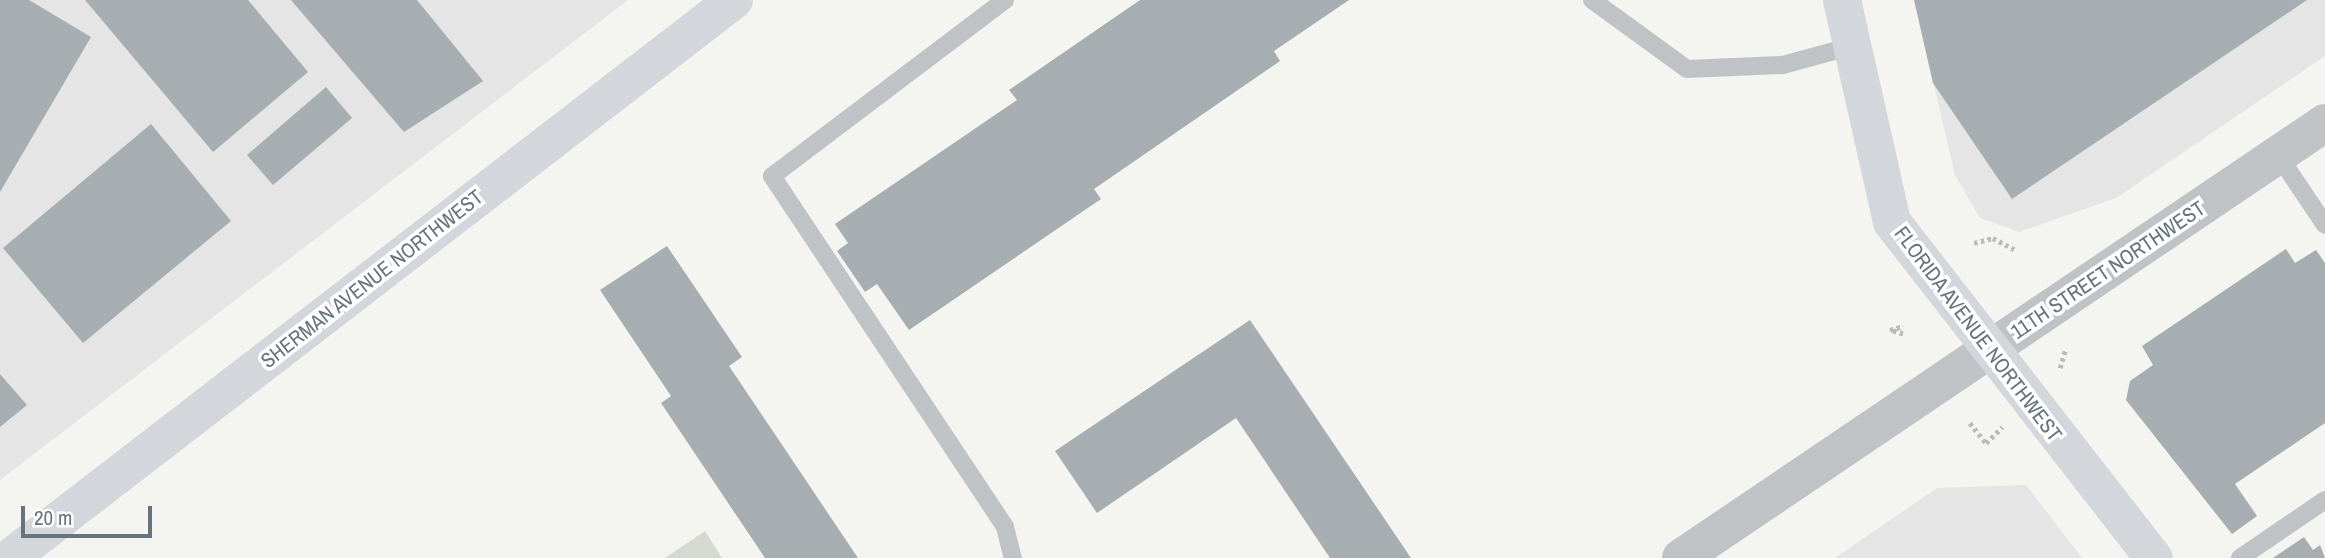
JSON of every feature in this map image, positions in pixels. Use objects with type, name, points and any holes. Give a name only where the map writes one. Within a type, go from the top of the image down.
[{"type":"main road","name":"SHERMAN AVENUE NORTHWEST","points":[[10,558],[734,0]]},
{"type":"main road","name":"FLORIDA AVENUE NORTHWEST","points":[[1842,0],[1885,209],[1988,351],[2154,558]]},
{"type":"street","name":"11TH STREET NORTHWEST","points":[[1681,558],[2325,123]]},
{"type":"lane","points":[[1005,0],[772,176],[1005,527],[1013,558]]},
{"type":"lane","points":[[1592,0],[1687,69],[1783,65],[1852,46]]},
{"type":"lane","points":[[2278,155],[2325,225]]},
{"type":"lane","points":[[2240,558],[2325,500]]},
{"type":"path","points":[[1974,243],[1993,238],[2014,249]]},
{"type":"path","points":[[1903,326],[1889,330],[1903,334]]},
{"type":"path","points":[[1970,423],[1986,443],[2002,427]]},
{"type":"shaded area","points":[[0,0],[628,0],[0,480]]},
{"type":"shaded area","points":[[1914,0],[2325,0],[2325,56],[2116,198],[2019,232],[1980,218],[1955,175]]},
{"type":"shaded area","points":[[2026,485],[2082,558],[1835,558],[1937,488]]},
{"type":"shaded area","points":[[705,531],[722,558],[665,558]]},
{"type":"building","points":[[0,0],[29,0],[91,37],[0,192]]},
{"type":"building","points":[[85,0],[248,0],[308,72],[213,152]]},
{"type":"building","points":[[291,0],[417,0],[483,81],[404,132]]},
{"type":"building","points":[[1140,0],[1349,0],[1274,51],[1280,61],[1094,189],[1101,199],[909,330],[877,284],[865,292],[837,251],[848,243],[835,224],[1017,100],[1009,90]]},
{"type":"building","points":[[1914,0],[2307,0],[2012,199],[1933,83]]},
{"type":"building","points":[[326,87],[352,118],[273,185],[247,155]]},
{"type":"building","points":[[151,124],[231,221],[83,343],[3,248]]},
{"type":"building","points":[[667,246],[742,357],[729,366],[858,558],[765,558],[661,403],[671,396],[600,290]]},
{"type":"building","points":[[2286,249],[2295,263],[2316,250],[2325,263],[2325,423],[2235,484],[2257,516],[2232,534],[2126,400],[2130,381],[2153,365],[2142,346]]},
{"type":"building","points":[[1250,320],[1411,558],[1330,558],[1236,418],[1097,513],[1055,451]]},
{"type":"building","points":[[0,374],[27,405],[0,427]]},
{"type":"building","points":[[2304,537],[2313,550],[2320,545],[2325,558],[2273,558]]}]
